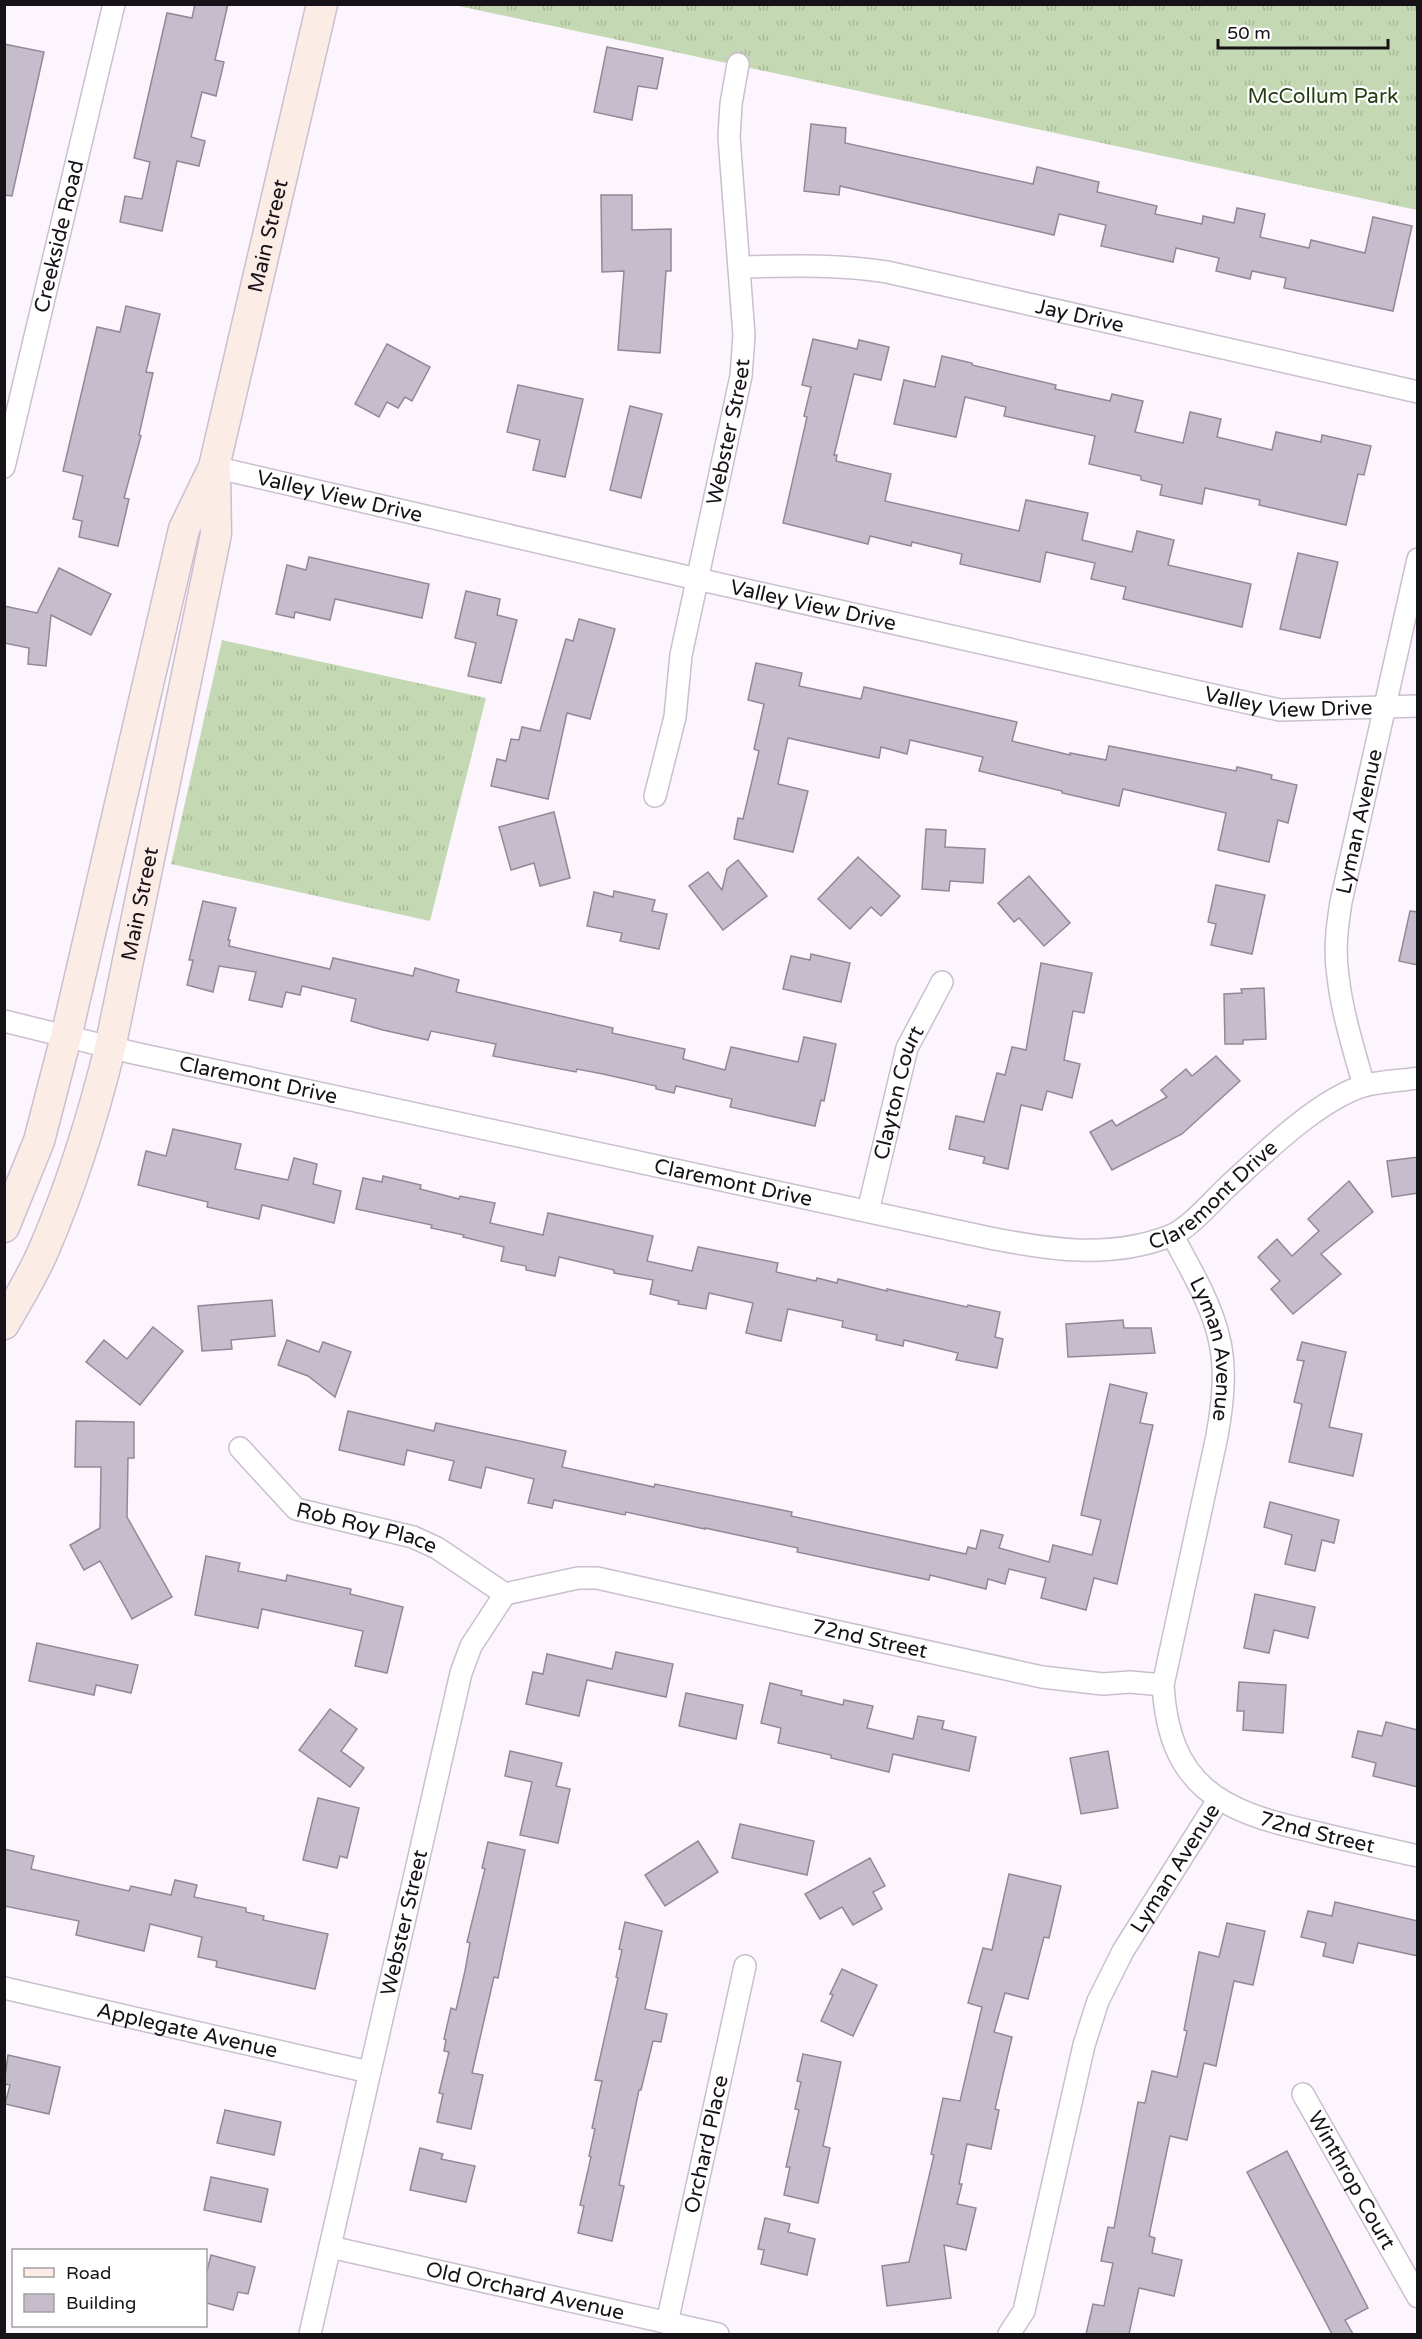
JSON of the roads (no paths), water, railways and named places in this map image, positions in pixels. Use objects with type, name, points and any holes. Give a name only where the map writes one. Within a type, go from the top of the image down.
[{"type":"main road","name":"Main Street","points":[[4,1227],[39,1141],[66,1037],[184,530],[214,467],[322,4]]},
{"type":"main road","name":"Main Street","points":[[4,1324],[45,1250],[77,1168],[97,1101],[216,534],[214,467]]},
{"type":"street","name":"Creekside Road","points":[[4,467],[114,4]]},
{"type":"street","name":"Webster Street","points":[[654,796],[675,717],[681,655],[741,376],[744,334],[729,137],[731,104],[738,64]]},
{"type":"street","name":"Jay Drive","points":[[739,267],[812,265],[887,272],[1418,392]]},
{"type":"street","name":"Valley View Drive","points":[[214,467],[697,579],[1280,710],[1418,706]]},
{"type":"street","name":"Lyman Avenue","points":[[1364,1086],[1341,999],[1337,975],[1337,929],[1341,902],[1418,559]]},
{"type":"street","name":"Clayton Court","points":[[868,1211],[908,1048],[942,982]]},
{"type":"street","name":"Claremont Drive","points":[[4,1022],[1038,1248],[1068,1251],[1097,1251],[1173,1236],[1285,1136],[1336,1100],[1364,1086],[1418,1078]]},
{"type":"street","name":"Lyman Avenue","points":[[1009,2334],[1024,2311],[1084,2045],[1098,2001],[1123,1951],[1218,1800],[1200,1785],[1175,1746],[1164,1707],[1163,1685],[1223,1402],[1223,1364],[1218,1333],[1208,1305],[1173,1236]]},
{"type":"street","name":"Rob Roy Place","points":[[240,1448],[296,1509],[413,1537],[437,1548],[506,1594]]},
{"type":"street","name":"72nd Street","points":[[506,1594],[578,1578],[611,1580],[1042,1677],[1103,1684],[1130,1682],[1163,1685]]},
{"type":"street","name":"Webster Street","points":[[310,2334],[461,1673],[471,1646],[506,1594]]},
{"type":"street","name":"72nd Street","points":[[1218,1800],[1244,1813],[1271,1822],[1418,1856]]},
{"type":"street","name":"Orchard Place","points":[[667,2323],[745,1966]]},
{"type":"street","name":"Applegate Avenue","points":[[4,1988],[369,2072]]},
{"type":"street","name":"Winthrop Court","points":[[1303,2094],[1418,2297]]},
{"type":"street","name":"Old Orchard Avenue","points":[[330,2247],[718,2334]]},
{"type":"park label","name":"McCollum Park","points":[[1323,96]]}]
